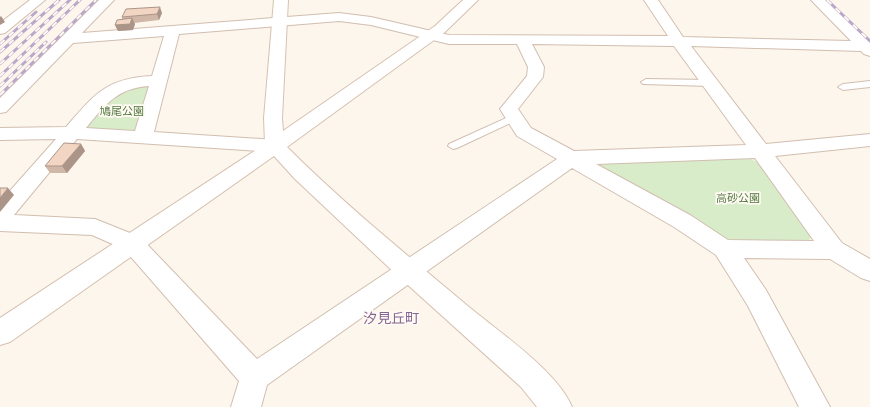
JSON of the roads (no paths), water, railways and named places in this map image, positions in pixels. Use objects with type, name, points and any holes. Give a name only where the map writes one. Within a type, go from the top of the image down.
[{"type":"street","points":[[0,108],[107,0]]},
{"type":"street","points":[[281,0],[273,118],[275,146],[302,174],[408,270],[531,377],[557,407]]},
{"type":"street","points":[[0,333],[275,146],[428,37],[457,14],[471,0]]},
{"type":"street","points":[[651,0],[678,40],[762,151],[834,250],[870,271]]},
{"type":"street","points":[[818,0],[868,48]]},
{"type":"street","points":[[0,12],[34,4]]},
{"type":"street","points":[[0,30],[34,4]]},
{"type":"street","points":[[68,39],[339,17],[356,18],[428,37],[465,40],[678,40],[868,48]]},
{"type":"street","points":[[143,137],[160,81],[173,30]]},
{"type":"street","points":[[522,39],[536,67],[535,77],[509,109],[524,132],[682,221],[724,249],[757,298],[815,407]]},
{"type":"street","points":[[0,217],[96,104],[114,89],[131,82],[160,81]]},
{"type":"street","points":[[0,134],[72,134],[143,137],[275,146]]},
{"type":"street","points":[[246,407],[255,377],[572,158],[762,151],[870,140]]},
{"type":"street","points":[[0,223],[95,227],[132,243],[255,377]]},
{"type":"street","points":[[724,249],[834,250]]},
{"type":"lane","points":[[646,82],[710,82]]},
{"type":"lane","points":[[843,87],[870,84]]},
{"type":"lane","points":[[453,146],[515,117]]},
{"type":"railway","points":[[0,52],[59,0]]},
{"type":"railway","points":[[0,64],[70,0]]},
{"type":"railway","points":[[0,76],[80,0]]},
{"type":"railway","points":[[0,95],[96,0]]},
{"type":"railway","points":[[827,0],[870,41]]},
{"type":"railway","points":[[0,44],[36,12]]},
{"type":"railway","points":[[0,86],[46,42]]},
{"type":"district","name":"汐見丘町","points":[[391,318]]},
{"type":"park label","name":"鳩尾公園","points":[[122,111]]},
{"type":"park label","name":"高砂公園","points":[[738,198]]}]
